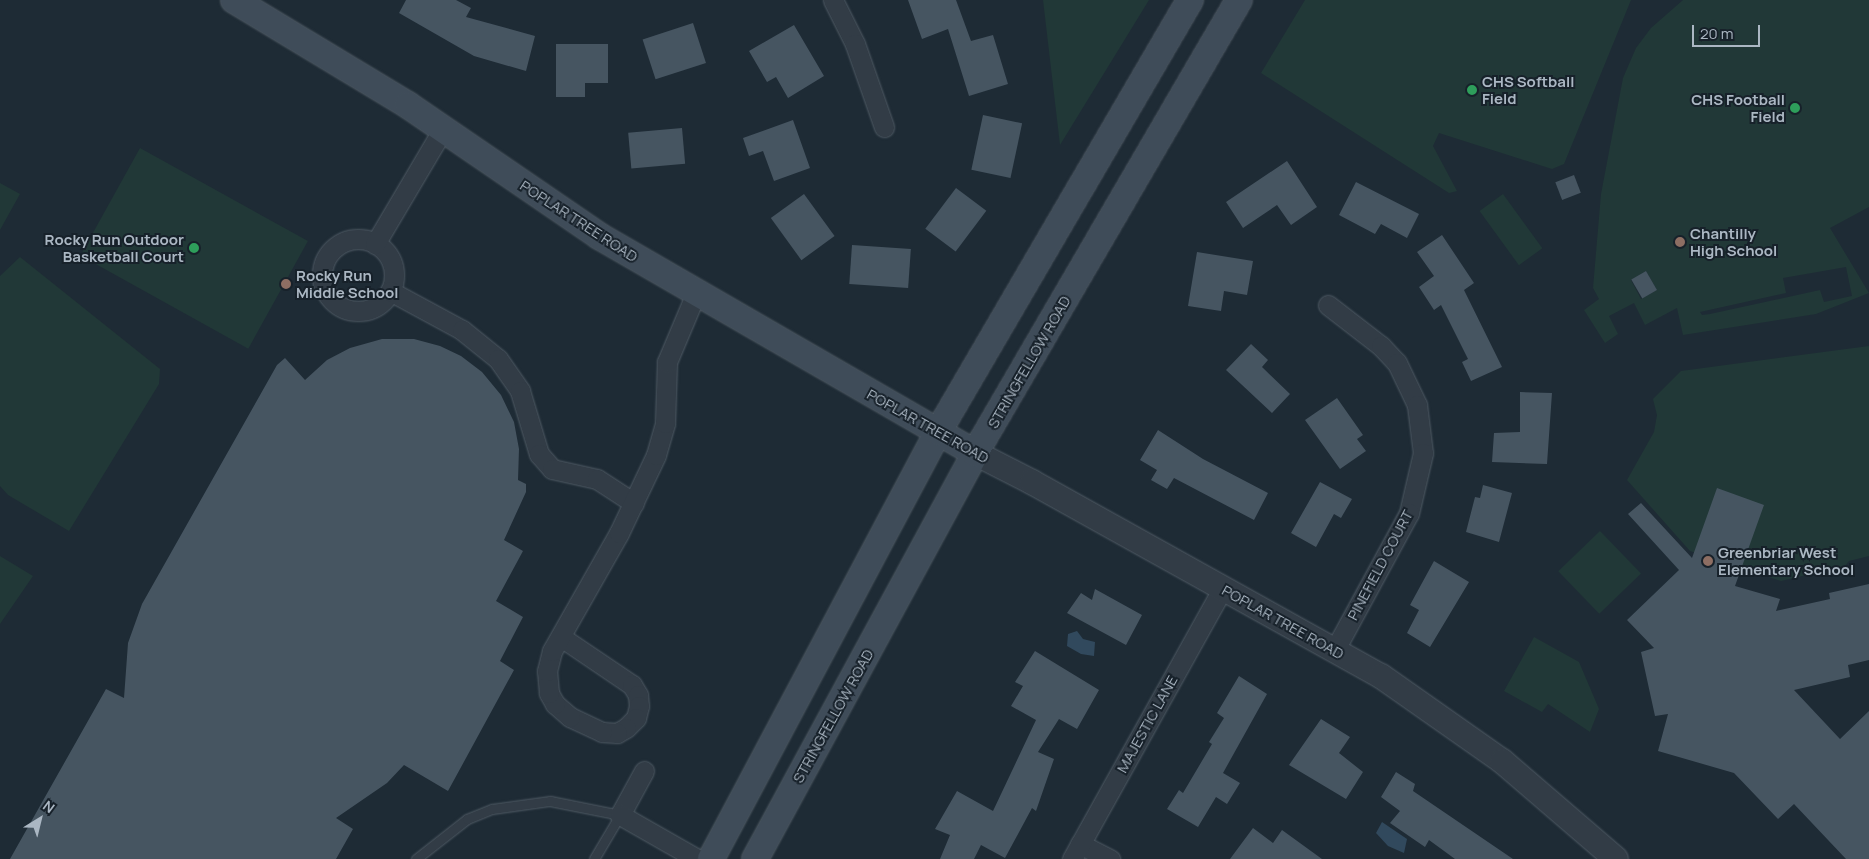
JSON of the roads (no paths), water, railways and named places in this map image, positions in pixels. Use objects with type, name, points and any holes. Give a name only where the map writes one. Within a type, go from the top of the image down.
[{"type":"main road","name":"POPLAR TREE ROAD","points":[[234,0],[443,129],[599,236],[975,454]]},
{"type":"main road","points":[[710,859],[938,432],[1190,0]]},
{"type":"main road","name":"STRINGFELLOW ROAD","points":[[755,859],[975,454],[1239,0]]},
{"type":"street","points":[[833,0],[855,44],[884,127]]},
{"type":"street","points":[[375,244],[443,129]]},
{"type":"street","points":[[353,240],[375,244],[390,260],[393,270],[390,291],[375,307],[352,311],[341,308],[325,292],[322,269],[333,249],[353,240]]},
{"type":"street","points":[[390,291],[462,330],[498,359],[520,391],[539,454],[552,469],[597,479],[634,503]]},
{"type":"street","points":[[561,637],[632,685],[638,695],[639,706],[636,718],[626,728],[617,733],[602,732],[570,717],[555,704],[546,679],[549,660],[561,637],[634,503],[656,456],[665,423],[667,362],[696,293]]},
{"type":"street","name":"PINEFIELD COURT","points":[[1328,305],[1382,346],[1397,363],[1417,405],[1423,453],[1409,513],[1334,650]]},
{"type":"street","name":"POPLAR TREE ROAD","points":[[975,454],[1032,482],[1381,676],[1502,761],[1616,859]]},
{"type":"street","name":"MAJESTIC LANE","points":[[1076,852],[1222,588]]},
{"type":"street","points":[[644,771],[620,815],[697,859]]},
{"type":"street","points":[[1076,852],[1110,859]]},
{"type":"lane","points":[[416,859],[467,819],[492,809],[550,801],[620,815],[594,859]]},
{"type":"water","points":[[1077,631],[1083,639],[1095,642],[1094,656],[1081,654],[1067,646],[1068,634]]},
{"type":"water","points":[[1382,822],[1407,839],[1404,853],[1388,846],[1376,833]]},
{"type":"place","name":"CHS Softball Field","points":[[1472,90]]},
{"type":"place","name":"CHS Football Field","points":[[1795,108]]},
{"type":"place","name":"Chantilly High School","points":[[1680,242]]},
{"type":"place","name":"Rocky Run Outdoor Basketball Court","points":[[194,248]]},
{"type":"place","name":"Rocky Run Middle School","points":[[286,284]]},
{"type":"place","name":"Greenbriar West Elementary School","points":[[1708,561]]}]
